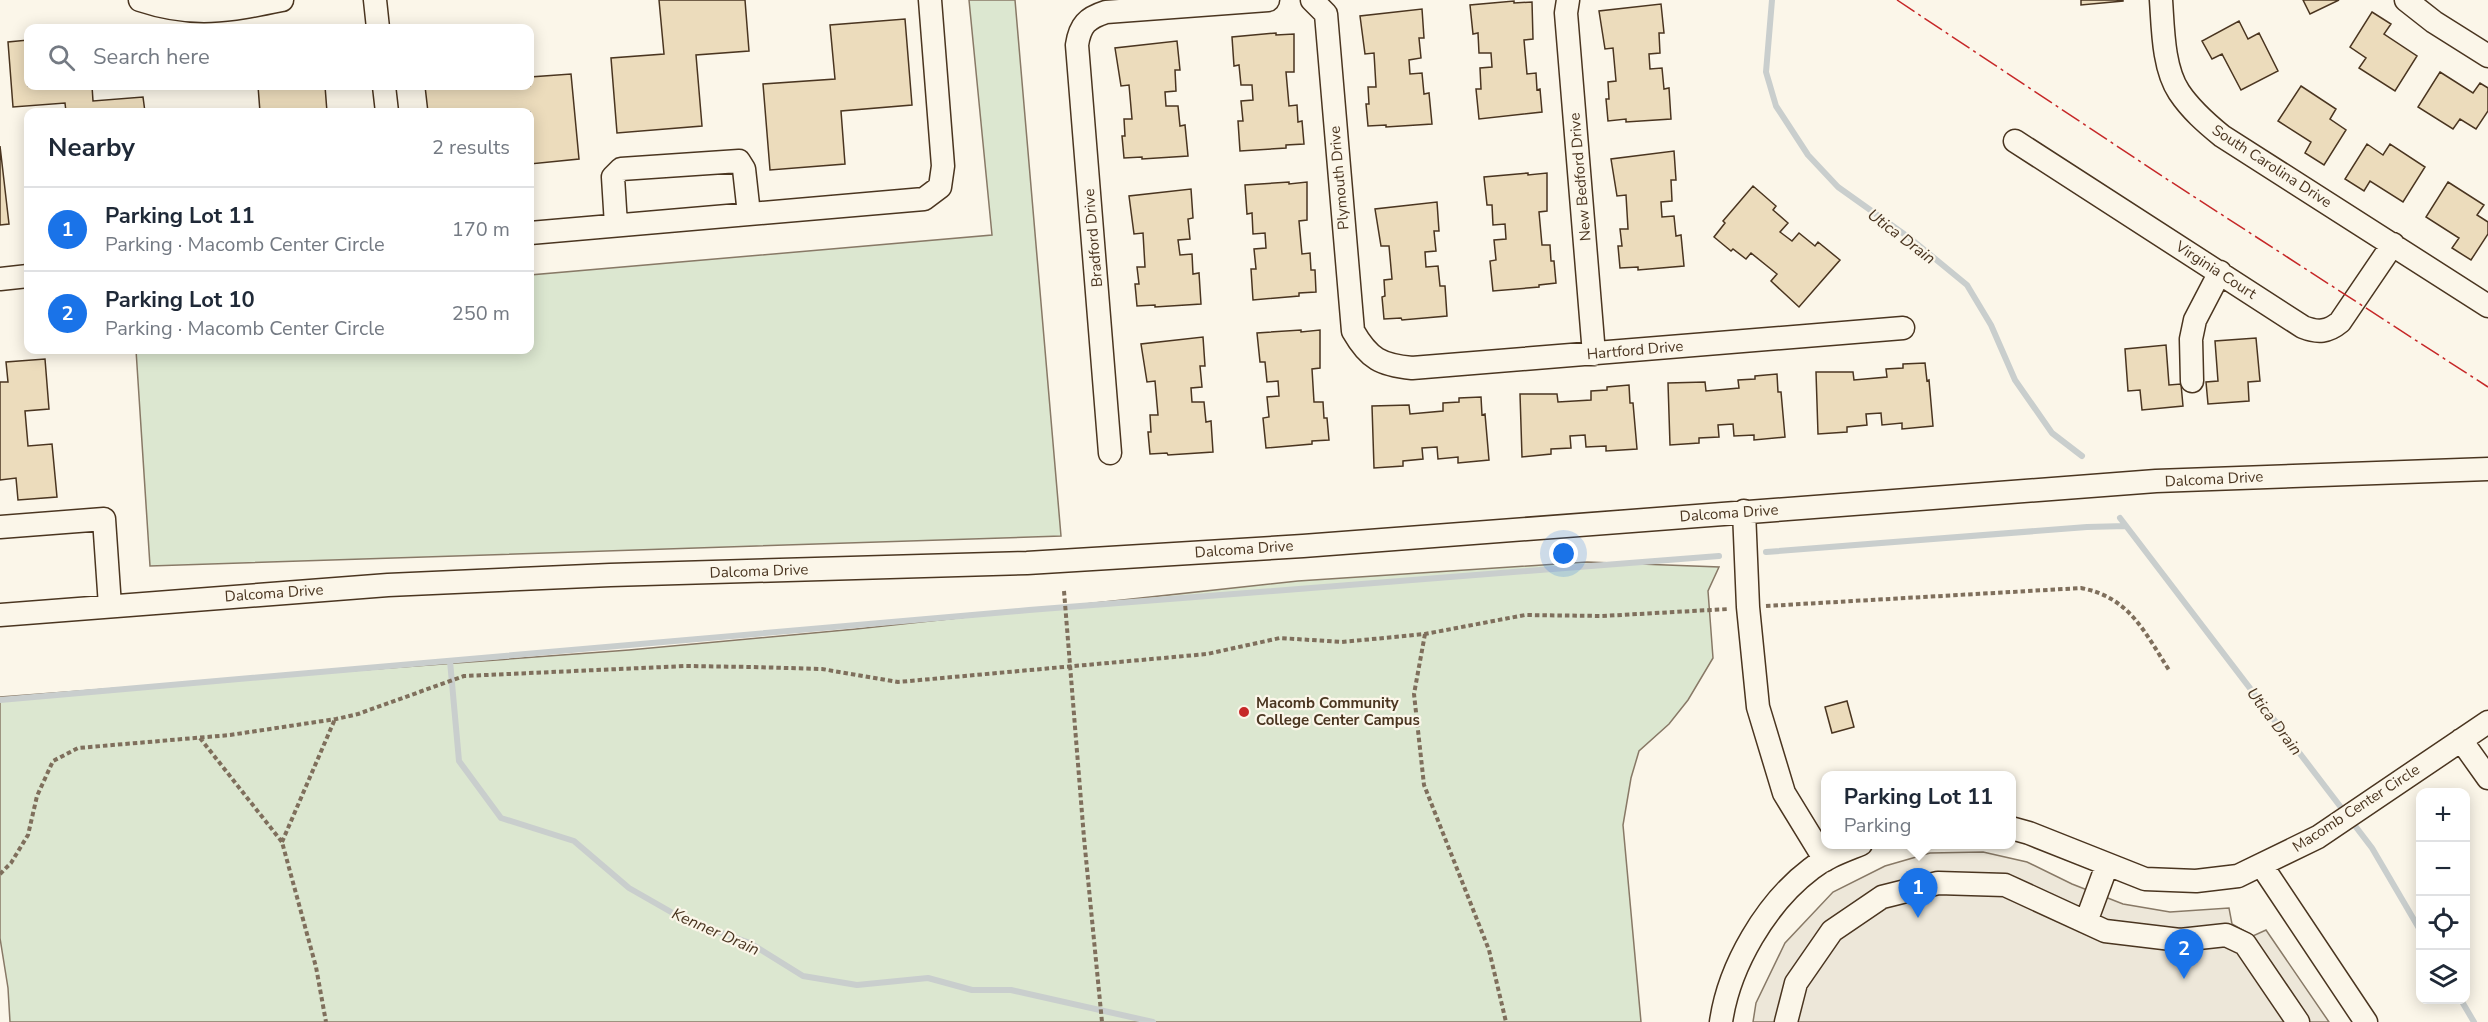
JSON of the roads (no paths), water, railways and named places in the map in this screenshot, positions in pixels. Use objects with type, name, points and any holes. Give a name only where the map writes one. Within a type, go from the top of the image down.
[{"type":"street","points":[[140,0],[168,10],[224,12],[282,0]]},
{"type":"street","points":[[375,0],[378,24]]},
{"type":"street","points":[[534,232],[924,198],[940,186],[943,166],[930,0]]},
{"type":"street","name":"Bradford Drive","points":[[1110,453],[1077,45],[1083,25],[1096,15],[1106,12],[1268,0]]},
{"type":"street","name":"Plymouth Drive","points":[[1312,0],[1326,14],[1353,331],[1371,355]]},
{"type":"street","name":"New Bedford Drive","points":[[1568,0],[1566,13],[1594,354]]},
{"type":"street","name":"South Carolina Drive","points":[[2161,0],[2167,59],[2178,90],[2198,115],[2222,136],[2488,306]]},
{"type":"street","points":[[2406,0],[2434,22],[2488,57]]},
{"type":"street","points":[[384,90],[387,108]]},
{"type":"street","name":"Virginia Court","points":[[2015,141],[2303,327],[2321,331],[2331,329],[2340,322],[2393,244]]},
{"type":"street","points":[[616,225],[613,177],[621,169],[739,162],[744,169],[749,214]]},
{"type":"street","points":[[2192,381],[2192,339],[2196,320],[2220,272]]},
{"type":"street","points":[[0,279],[24,276]]},
{"type":"street","name":"Hartford Drive","points":[[1371,355],[1380,362],[1412,368],[1903,328]]},
{"type":"street","name":"Dalcoma Drive","points":[[0,615],[459,582],[610,575],[1027,563],[1303,546],[2156,481],[2488,469]]},
{"type":"street","points":[[1744,511],[1748,607],[1758,707],[1784,793],[1825,860]]},
{"type":"street","points":[[0,528],[104,519],[110,606]]},
{"type":"street","name":"Macomb Center Circle","points":[[2016,829],[2145,879],[2196,881],[2238,876],[2318,837],[2488,722]]},
{"type":"street","points":[[2462,740],[2488,778]]},
{"type":"street","points":[[1721,1022],[1723,1006],[1735,968],[1769,910],[1810,869],[1850,849]]},
{"type":"street","points":[[2086,922],[2107,866]]},
{"type":"street","points":[[2262,866],[2366,1022]]},
{"type":"street","points":[[1786,1022],[1796,983],[1832,931],[1882,897],[1938,883],[2005,885],[2105,931],[2180,940],[2226,935],[2245,944],[2298,1022]]},
{"type":"waterway","name":"Utica Drain","points":[[1772,0],[1766,72],[1776,106],[1808,155],[1838,187],[1911,239],[1967,285],[1991,325],[2015,380],[2052,433],[2082,456]]},
{"type":"waterway","name":"Utica Drain","points":[[2120,518],[2372,848],[2416,923]]},
{"type":"waterway","points":[[1766,552],[2087,527],[2126,526]]},
{"type":"waterway","points":[[0,700],[1029,610],[1719,556]]},
{"type":"waterway","name":"Kenner Drain","points":[[450,661],[459,761],[501,818],[574,841],[629,888],[685,920],[750,943],[803,976],[857,985],[928,978],[972,990],[1011,990],[1153,1022]]},
{"type":"waterway","name":"Utica Drain","points":[[2463,1004],[2474,1022]]},
{"type":"place","name":"Macomb Community College Center Campus","points":[[1244,712]]},
{"type":"place","name":"Parking Lot 11","points":[[1918,918]]},
{"type":"place","name":"Parking Lot 10","points":[[2184,979]]}]
